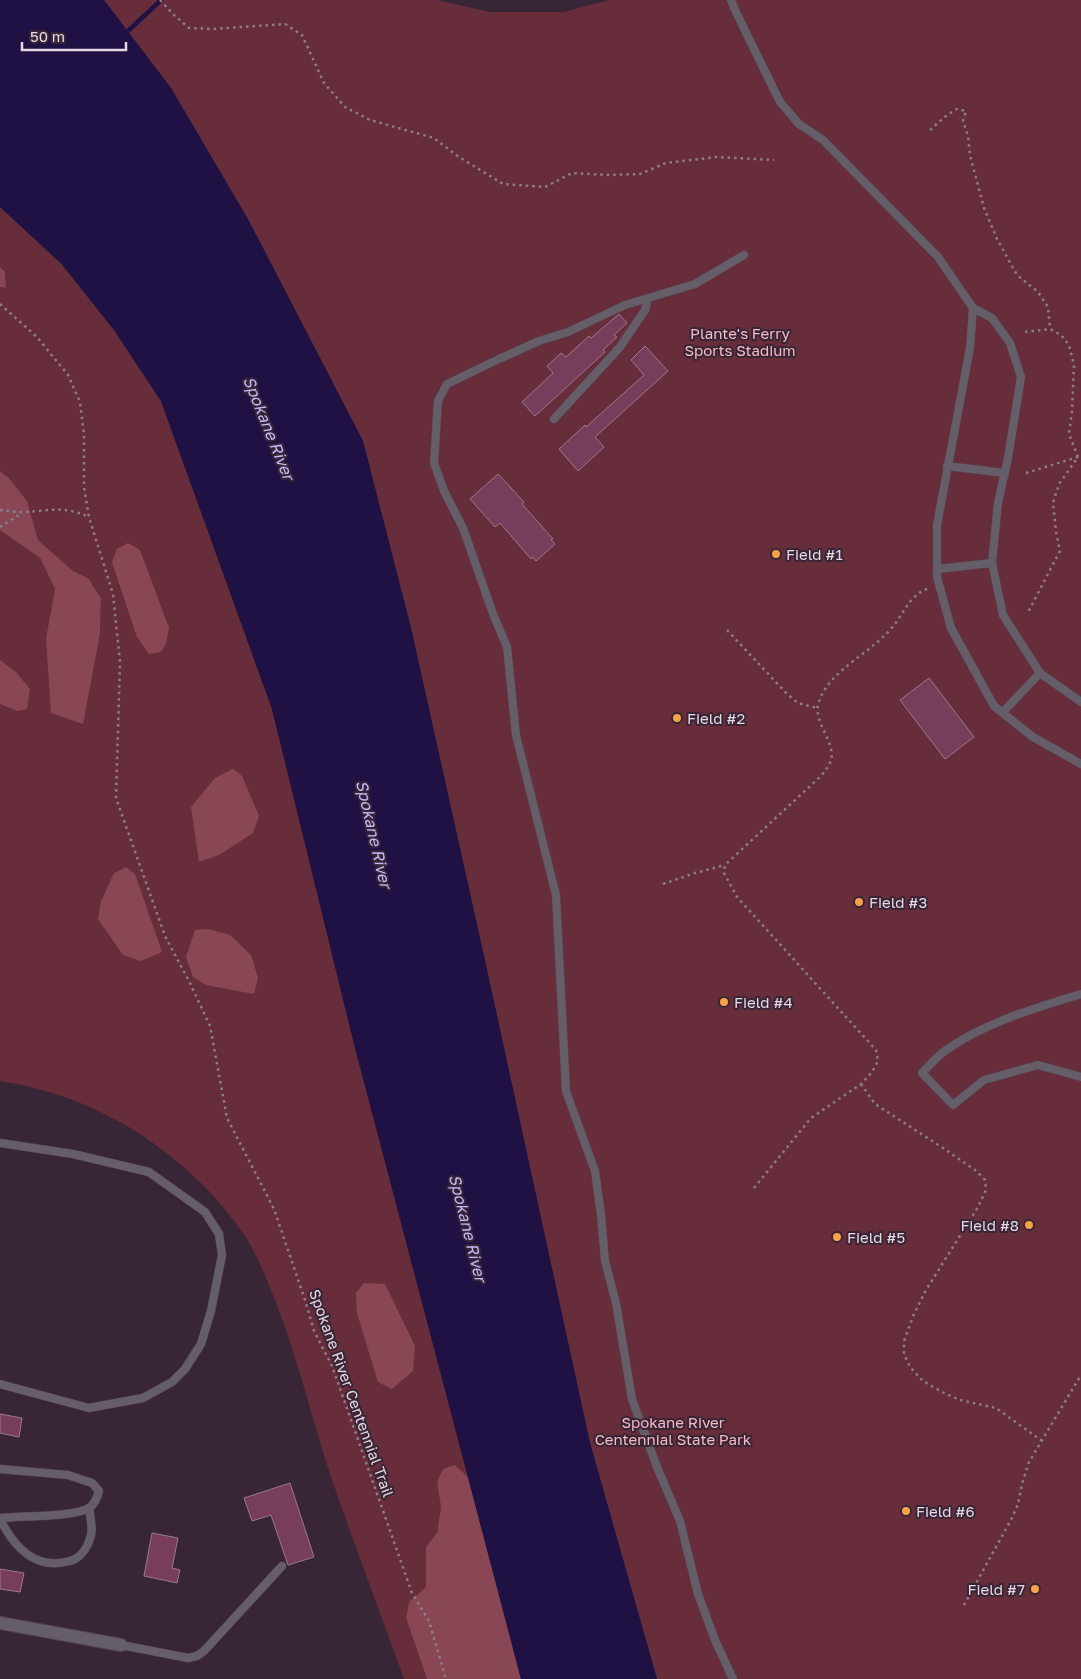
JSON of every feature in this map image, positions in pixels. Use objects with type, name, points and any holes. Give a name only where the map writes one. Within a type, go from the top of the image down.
[{"type":"street","points":[[0,1623],[121,1645]]},
{"type":"lane","points":[[732,0],[735,10],[780,102],[799,124],[823,140],[938,257],[973,308],[992,318],[1010,343],[1021,377],[998,503],[992,563],[1003,615],[1040,673],[1081,702]]},
{"type":"lane","points":[[733,1679],[715,1640],[698,1594],[680,1521],[657,1467],[632,1399],[616,1303],[605,1261],[595,1171],[566,1091],[556,895],[516,735],[507,647],[493,614],[463,528],[444,491],[434,463],[438,401],[447,384],[539,341],[568,332],[625,305],[695,284],[744,255]]},
{"type":"lane","points":[[554,419],[620,347],[645,310],[648,298]]},
{"type":"lane","points":[[973,308],[970,348],[937,525],[937,577],[951,628],[994,706],[1033,737],[1081,764]]},
{"type":"lane","points":[[947,466],[1004,473]]},
{"type":"lane","points":[[937,569],[992,563]]},
{"type":"lane","points":[[1003,712],[1040,673]]},
{"type":"lane","points":[[1081,994],[982,1029],[942,1054],[922,1073],[952,1105],[984,1080],[1038,1065],[1081,1077]]},
{"type":"lane","points":[[0,1143],[73,1154],[149,1172],[205,1212],[219,1234],[222,1255],[211,1311],[201,1344],[185,1369],[172,1382],[143,1398],[90,1408],[0,1384]]},
{"type":"lane","points":[[0,1469],[68,1475],[92,1483],[99,1491],[97,1500],[90,1508],[76,1513],[0,1518],[10,1537],[25,1552],[41,1562],[57,1565],[76,1559],[86,1549],[91,1533],[90,1508]]},
{"type":"lane","points":[[121,1645],[188,1658],[197,1656],[204,1651],[282,1566]]},
{"type":"path","points":[[160,0],[189,28],[212,29],[262,24],[285,24],[302,35],[324,83],[344,108],[370,120],[434,138],[503,184],[544,187],[572,173],[640,174],[666,163],[716,157],[774,160]]},
{"type":"path","points":[[930,130],[947,114],[957,109],[966,111],[963,121],[984,208],[1017,275],[1038,292],[1048,307],[1050,329]]},
{"type":"path","name":"Spokane River Centennial Trail","points":[[0,304],[43,344],[68,375],[80,402],[84,435],[84,487],[89,517],[113,594],[120,662],[116,798],[165,936],[210,1026],[226,1118],[274,1209],[314,1331],[332,1366],[412,1593],[430,1621],[446,1679]]},
{"type":"path","points":[[1025,332],[1050,329],[1061,336],[1069,345],[1074,365],[1069,434],[1079,457]]},
{"type":"path","points":[[1026,473],[1079,457]]},
{"type":"path","points":[[1027,614],[1060,551],[1053,503],[1059,484],[1079,457]]},
{"type":"path","points":[[0,510],[23,512],[49,509],[75,511],[89,517]]},
{"type":"path","points":[[0,527],[23,512]]},
{"type":"path","points":[[663,884],[725,865],[821,776],[832,758],[817,708],[827,685],[848,666],[880,642],[911,599],[921,590],[939,585]]},
{"type":"path","points":[[727,630],[787,694],[798,702],[817,708]]},
{"type":"path","points":[[725,865],[724,873],[737,897],[876,1050],[878,1061],[872,1072],[861,1084],[811,1118],[754,1188]]},
{"type":"path","points":[[861,1084],[874,1104],[975,1170],[985,1180],[986,1190],[978,1207],[926,1290],[914,1314],[904,1341],[904,1354],[910,1366],[923,1381],[942,1392],[960,1400],[996,1408],[1042,1441]]},
{"type":"path","points":[[964,1605],[1012,1518],[1018,1504],[1029,1462],[1081,1375]]},
{"type":"green space","name":"Plante's Ferry Sports Stadium","points":[[104,0],[437,0],[490,12],[564,12],[609,0],[1081,0],[1081,1679],[657,1679],[590,1443],[411,628],[363,441],[249,221],[171,88]]},
{"type":"green space","points":[[0,207],[61,264],[114,330],[161,401],[272,709],[354,1044],[468,1477],[455,1465],[437,1481],[441,1507],[437,1533],[426,1547],[426,1587],[409,1602],[406,1618],[427,1679],[404,1679],[328,1468],[276,1303],[256,1256],[242,1232],[220,1203],[196,1178],[169,1155],[124,1124],[73,1100],[37,1088],[0,1081],[0,704],[17,711],[15,671],[0,660],[0,530],[40,558],[55,589],[46,638],[82,724],[100,634],[101,598],[88,578],[73,571],[38,540],[27,501],[9,478],[0,471],[0,287],[6,288],[5,272],[0,267]],"holes":[[[126,867],[101,901],[114,873]]]},
{"type":"shaded area","points":[[0,267],[5,272],[6,288],[0,287]]},
{"type":"shaded area","points":[[0,471],[9,478],[27,501],[38,540],[73,571],[88,578],[101,598],[100,634],[83,724],[51,713],[46,638],[55,589],[40,558],[0,530]]},
{"type":"shaded area","points":[[128,543],[140,550],[169,628],[166,644],[161,652],[149,654],[137,637],[112,562],[117,549]]},
{"type":"shaded area","points":[[0,660],[15,671],[30,689],[27,709],[17,711],[0,704]]},
{"type":"shaded area","points":[[233,769],[242,776],[259,816],[253,833],[219,855],[199,862],[191,807],[215,778]]},
{"type":"shaded area","points":[[126,867],[135,874],[162,952],[141,961],[123,955],[98,919],[101,901],[114,873]]},
{"type":"shaded area","points":[[208,929],[230,935],[251,955],[258,978],[254,994],[206,985],[193,977],[186,957],[195,930]]},
{"type":"shaded area","points":[[364,1283],[385,1284],[415,1346],[413,1371],[392,1389],[378,1382],[357,1313],[356,1293]]},
{"type":"shaded area","points":[[455,1465],[468,1477],[521,1679],[427,1679],[406,1618],[409,1602],[426,1587],[426,1547],[437,1533],[441,1507],[437,1482],[443,1469]]},
{"type":"water","name":"Spokane River","points":[[0,0],[104,0],[171,88],[249,221],[363,441],[411,628],[590,1443],[657,1679],[521,1679],[354,1044],[272,709],[161,401],[114,330],[62,264],[0,207]]},
{"type":"building","points":[[619,314],[627,323],[614,335],[617,337],[603,350],[605,352],[535,416],[522,402],[553,373],[547,366],[561,353],[566,357],[589,336],[591,338]]},
{"type":"building","points":[[645,346],[668,371],[595,437],[604,447],[578,471],[559,449],[644,375],[631,360]]},
{"type":"building","points":[[498,474],[524,502],[522,504],[553,539],[551,540],[555,544],[536,561],[533,557],[531,559],[500,523],[495,527],[470,499]]},
{"type":"building","points":[[929,678],[974,737],[945,759],[900,700]]},
{"type":"building","points":[[0,1414],[22,1418],[19,1437],[0,1433]]},
{"type":"building","points":[[290,1483],[314,1557],[288,1565],[271,1515],[252,1521],[244,1498]]},
{"type":"building","points":[[152,1533],[178,1538],[172,1568],[180,1570],[177,1583],[144,1576]]},
{"type":"building","points":[[0,1569],[24,1573],[20,1592],[0,1589]]},
{"type":"waterway","points":[[128,31],[161,0]]},
{"type":"place","name":"Field #1","points":[[776,554]]},
{"type":"place","name":"Field #2","points":[[677,718]]},
{"type":"place","name":"Field #3","points":[[859,902]]},
{"type":"place","name":"Field #4","points":[[724,1002]]},
{"type":"place","name":"Field #8","points":[[1029,1225]]},
{"type":"place","name":"Field #5","points":[[837,1237]]},
{"type":"place","name":"Field #6","points":[[906,1511]]},
{"type":"place","name":"Field #7","points":[[1035,1589]]},
{"type":"park label","name":"Spokane River Centennial State Park","points":[[673,1430]]}]
